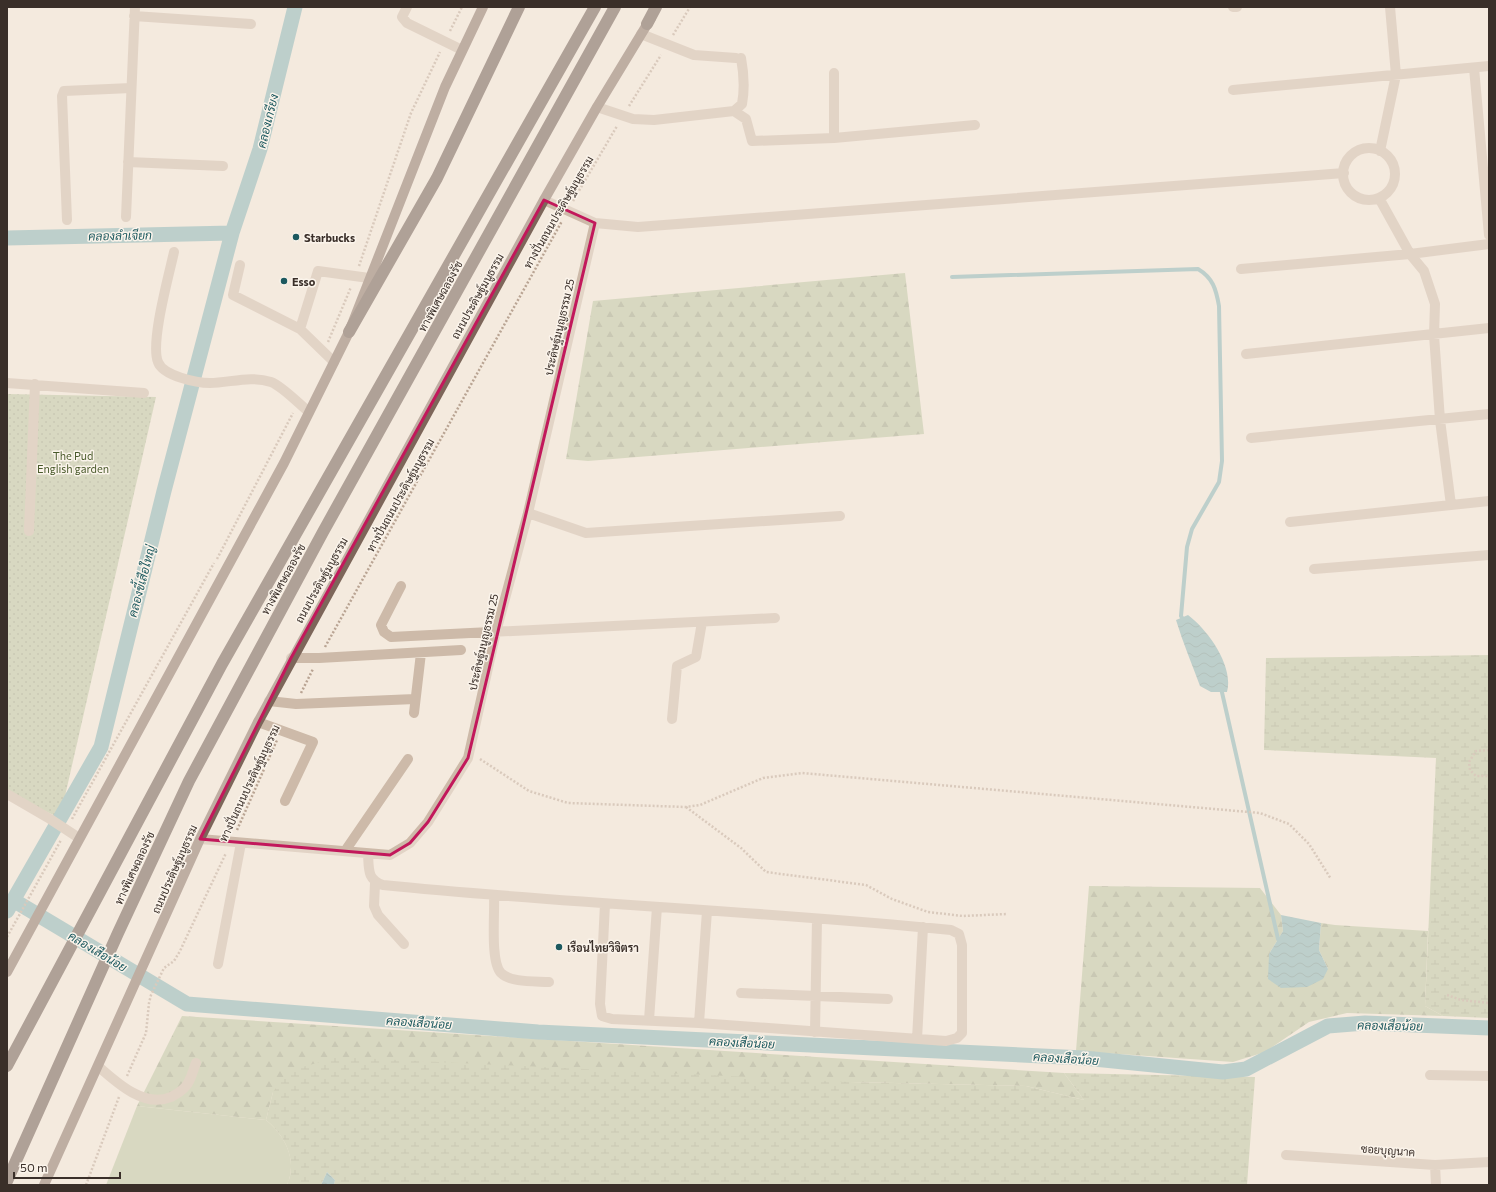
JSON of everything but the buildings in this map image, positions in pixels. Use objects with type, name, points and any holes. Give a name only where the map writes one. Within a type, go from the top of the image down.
[{"type":"highway","points":[[349,332],[437,178],[519,7]]},
{"type":"highway","name":"ทางพิเศษฉลองรัช","points":[[7,1066],[222,664],[595,7]]},
{"type":"highway","name":"ทางพิเศษฉลองรัช","points":[[7,1181],[114,940],[189,781],[323,532],[615,7]]},
{"type":"highway","points":[[644,29],[656,7]]},
{"type":"main road","points":[[7,972],[42,905],[235,553],[349,332],[445,87],[483,7]]},
{"type":"main road","name":"ถนนประดิษฐ์มนูธรรม","points":[[44,1185],[55,1165],[200,839],[291,658],[544,200],[597,107],[659,7]]},
{"type":"main road","points":[[48,1185],[55,1165]]},
{"type":"street","points":[[407,7],[402,17],[407,23],[462,50]]},
{"type":"street","points":[[1380,151],[1396,75],[1390,7]]},
{"type":"street","points":[[126,218],[134,12],[251,24]]},
{"type":"street","points":[[597,107],[633,119],[654,120],[734,111],[742,104],[745,80],[738,58],[694,55],[668,44],[644,29]]},
{"type":"street","points":[[1233,90],[1489,66]]},
{"type":"street","points":[[1474,68],[1485,152],[1489,235]]},
{"type":"street","points":[[834,73],[834,138]]},
{"type":"street","points":[[67,220],[62,96],[64,92],[131,88]]},
{"type":"street","points":[[734,111],[746,119],[752,141],[834,138],[975,126]]},
{"type":"street","points":[[1368,149],[1380,151],[1392,163],[1395,175],[1391,187],[1386,194],[1371,200],[1362,199],[1354,195],[1348,189],[1344,173],[1345,165],[1356,152],[1368,149]]},
{"type":"street","points":[[128,162],[223,166]]},
{"type":"street","points":[[544,200],[595,223],[638,227],[1344,173]]},
{"type":"street","points":[[1379,198],[1410,254],[1424,271],[1435,304],[1434,335],[1440,420],[1451,505]]},
{"type":"street","name":"ประดิษฐ์มนูญธรรม 25","points":[[200,839],[390,855],[410,844],[428,822],[447,792],[469,752],[496,632],[528,512],[595,223]]},
{"type":"street","points":[[1241,269],[1410,254],[1489,244]]},
{"type":"street","points":[[174,252],[156,341],[158,362],[162,369],[171,374],[210,383],[236,380],[271,382],[309,412]]},
{"type":"street","points":[[240,265],[233,295],[300,329],[334,362]]},
{"type":"street","points":[[300,329],[318,271],[369,278]]},
{"type":"street","points":[[1246,354],[1489,328]]},
{"type":"street","points":[[7,383],[144,393]]},
{"type":"street","points":[[29,531],[35,384]]},
{"type":"street","points":[[1251,438],[1489,414]]},
{"type":"street","points":[[1290,522],[1489,501]]},
{"type":"street","points":[[528,512],[586,533],[840,516]]},
{"type":"street","points":[[1314,569],[1489,555]]},
{"type":"street","points":[[401,586],[381,625],[384,632],[391,637],[775,618]]},
{"type":"street","points":[[672,719],[677,666],[696,657],[702,622]]},
{"type":"street","points":[[291,658],[319,658],[461,650]]},
{"type":"street","points":[[414,713],[421,653]]},
{"type":"street","points":[[269,701],[296,704],[415,699]]},
{"type":"street","points":[[258,722],[312,742],[285,801]]},
{"type":"street","points":[[345,851],[408,759]]},
{"type":"street","points":[[7,794],[79,838]]},
{"type":"street","points":[[218,964],[236,842]]},
{"type":"street","points":[[368,854],[369,874],[375,883],[383,886],[494,896],[657,907],[951,930],[959,934],[962,945],[962,1033],[957,1038],[946,1041],[699,1023],[612,1019],[602,1016],[600,1004],[605,904]]},
{"type":"street","points":[[375,883],[374,906],[378,915],[404,944]]},
{"type":"street","points":[[494,896],[495,964],[501,973],[513,979],[549,982]]},
{"type":"street","points":[[649,1020],[657,907]]},
{"type":"street","points":[[699,1023],[707,911]]},
{"type":"street","points":[[815,1032],[817,919]]},
{"type":"street","points":[[917,1039],[923,927]]},
{"type":"street","points":[[740,993],[888,999]]},
{"type":"street","points":[[99,1067],[112,1079],[132,1092],[154,1101],[164,1100],[178,1094],[186,1086],[196,1063]]},
{"type":"street","points":[[1430,1075],[1489,1076]]},
{"type":"street","name":"ซอยบุญนาค","points":[[1286,1155],[1436,1165],[1489,1162]]},
{"type":"street","points":[[1436,1165],[1436,1185]]},
{"type":"path","points":[[324,352],[356,276],[411,113],[462,7]]},
{"type":"path","name":"ทางปั่นถนนประดิษฐ์มนูธรรม","points":[[296,704],[319,658],[568,210],[623,116],[690,7]]},
{"type":"path","points":[[7,937],[65,829],[216,560],[298,404]]},
{"type":"path","name":"ทางปั่นถนนประดิษฐ์มนูธรรม","points":[[148,1003],[164,968],[174,961],[180,951],[236,842],[282,730]]},
{"type":"path","points":[[1489,750],[1476,751],[1469,762],[1470,770],[1476,776],[1489,776]]},
{"type":"path","points":[[469,752],[530,791],[568,803],[686,807],[700,805],[763,778],[802,773],[1260,813],[1289,824],[1309,844],[1331,879]]},
{"type":"path","points":[[686,807],[741,848],[766,872],[866,885],[892,899],[928,912],[963,916],[1007,914]]},
{"type":"path","points":[[1447,995],[1461,1000],[1489,1003]]},
{"type":"highlighted area","points":[[544,200],[595,223],[468,758],[428,822],[410,843],[390,855],[200,839],[291,658]]},
{"type":"green space","points":[[905,273],[924,434],[588,461],[566,459],[593,301]]},
{"type":"green space","name":"The Pud English garden","points":[[7,394],[156,397],[60,818],[7,794]]},
{"type":"green space","points":[[1489,655],[1489,1018],[1443,1016],[1425,1006],[1436,758],[1264,750],[1266,658]]},
{"type":"green space","points":[[1089,886],[1260,888],[1281,915],[1283,931],[1269,954],[1328,969],[1319,950],[1321,923],[1428,931],[1425,1006],[1443,1016],[1347,1013],[1309,1022],[1265,1052],[1233,1062],[1076,1051]]},
{"type":"green space","points":[[182,1016],[1064,1073],[1084,1100],[1026,1086],[850,1082],[273,1092],[266,1120],[137,1106]]},
{"type":"green space","points":[[338,1057],[850,1082],[1026,1086],[1084,1100],[1064,1073],[1255,1077],[1247,1185],[334,1185],[335,1180],[327,1172],[321,1185],[287,1185],[291,1167],[288,1149],[279,1133],[266,1120],[273,1092],[288,1071]]},
{"type":"green space","points":[[137,1106],[266,1120],[279,1133],[288,1149],[291,1167],[287,1185],[106,1185]]},
{"type":"water","points":[[1188,615],[1204,630],[1218,649],[1227,671],[1227,692],[1211,692],[1200,686],[1176,620]]},
{"type":"water","points":[[1281,915],[1321,923],[1319,950],[1328,969],[1323,979],[1307,987],[1281,988],[1268,979],[1269,954],[1283,931]]},
{"type":"water","points":[[327,1172],[335,1180],[334,1185],[321,1185]]},
{"type":"waterway","name":"คลองขี้เสือใหญ่","points":[[7,911],[101,747],[164,491],[232,233],[260,149],[295,7]]},
{"type":"waterway","name":"คลองลำเจียก","points":[[7,238],[232,233]]},
{"type":"waterway","points":[[952,277],[1198,269],[1203,272],[1213,284],[1217,294],[1219,306],[1222,461],[1219,482],[1192,529],[1187,547],[1181,616],[1184,621]]},
{"type":"waterway","points":[[1221,688],[1278,939]]},
{"type":"waterway","name":"คลองเสือน้อย","points":[[13,900],[187,1004],[538,1032],[1084,1058],[1223,1072],[1246,1069],[1328,1026],[1365,1023],[1489,1028]]},
{"type":"place","name":"Starbucks","points":[[296,237]]},
{"type":"place","name":"Esso","points":[[284,281]]},
{"type":"place","name":"เรือนไทยวิจิตรา","points":[[559,947]]},
{"type":"water label","name":"คลองเกรียง","points":[[267,121]]}]
